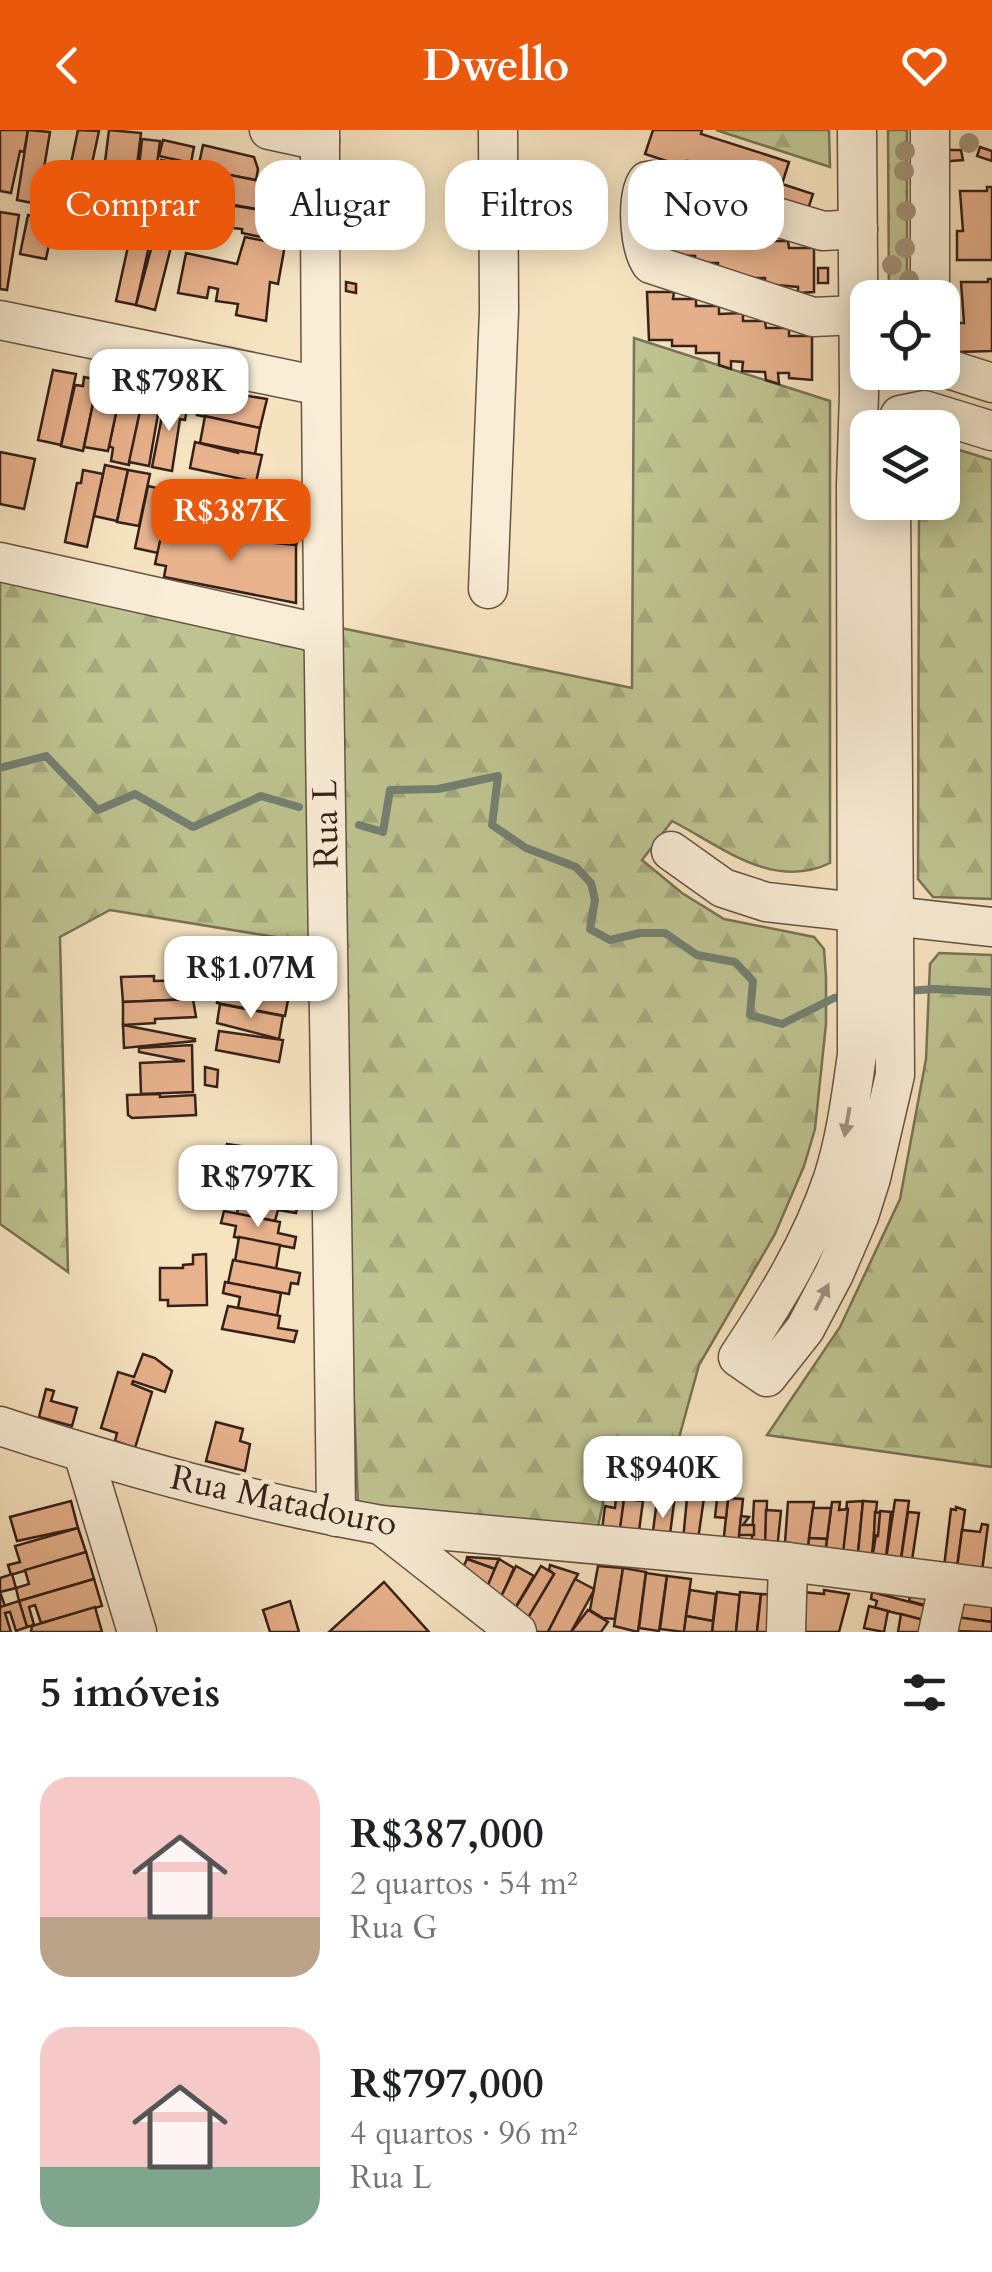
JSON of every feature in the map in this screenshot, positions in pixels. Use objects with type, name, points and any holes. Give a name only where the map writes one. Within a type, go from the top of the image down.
[{"type":"street","points":[[269,130],[320,135]]},
{"type":"street","points":[[488,589],[499,311],[498,130]]},
{"type":"street","points":[[857,130],[858,280]]},
{"type":"street","points":[[930,130],[930,280]]},
{"type":"street","name":"Rua L","points":[[320,135],[336,1517]]},
{"type":"street","points":[[850,315],[812,317],[651,264],[642,240],[641,189],[647,180],[654,180],[823,231],[858,230]]},
{"type":"street","points":[[0,320],[320,386]]},
{"type":"street","points":[[960,373],[992,383]]},
{"type":"street","points":[[860,390],[856,485],[857,914],[876,970],[877,1025],[895,1075],[859,1216],[805,1329],[767,1377],[738,1358],[808,1242],[844,1137],[857,1055],[877,1025]]},
{"type":"street","points":[[960,421],[992,431]]},
{"type":"street","points":[[876,970],[895,918],[891,520]]},
{"type":"street","points":[[0,562],[324,634]]},
{"type":"street","points":[[671,851],[702,876],[742,896],[766,902],[992,927]]},
{"type":"street","name":"Rua Matadouro","points":[[0,1426],[82,1453],[381,1525],[788,1562],[992,1588]]},
{"type":"street","points":[[82,1453],[136,1632]]},
{"type":"street","points":[[381,1525],[517,1632]]},
{"type":"street","points":[[786,1632],[788,1562]]},
{"type":"street","points":[[938,1632],[949,1582]]},
{"type":"green space","points":[[716,130],[829,130],[830,167]]},
{"type":"green space","points":[[888,130],[907,130],[907,280],[889,280]]},
{"type":"green space","points":[[634,338],[830,401],[830,863],[809,870],[768,869],[728,853],[672,821],[642,860],[682,893],[724,919],[814,937],[824,949],[826,1024],[815,1129],[775,1234],[699,1365],[674,1456],[649,1457],[644,1478],[609,1475],[596,1536],[358,1505],[352,1353],[341,628],[632,688]]},
{"type":"green space","points":[[960,450],[992,460],[992,899],[933,897],[918,879],[919,520],[960,520]]},
{"type":"green space","points":[[0,571],[317,628],[324,945],[110,910],[60,937],[68,1272],[0,1224]]},
{"type":"green space","points":[[939,953],[992,955],[992,1467],[767,1435],[840,1327],[900,1199],[926,1059],[930,964]]},
{"type":"building","points":[[0,130],[28,130],[11,193],[0,191]]},
{"type":"building","points":[[28,130],[50,132],[45,160],[30,160],[30,202],[17,200]]},
{"type":"building","points":[[78,130],[99,131],[93,160],[72,160]]},
{"type":"building","points":[[109,130],[141,133],[138,160],[105,160]]},
{"type":"building","points":[[653,130],[702,130],[701,134],[783,160],[663,160],[645,154]]},
{"type":"building","points":[[142,139],[160,141],[158,160],[140,160]]},
{"type":"building","points":[[163,140],[194,147],[192,160],[159,156]]},
{"type":"building","points":[[203,145],[254,157],[255,180],[235,176],[235,160],[200,160]]},
{"type":"building","points":[[980,147],[992,151],[992,161],[977,156]]},
{"type":"building","points":[[938,150],[961,150],[963,160],[938,162]]},
{"type":"building","points":[[235,176],[255,180],[255,209],[235,205]]},
{"type":"building","points":[[784,185],[813,194],[807,212],[784,205]]},
{"type":"building","points":[[987,187],[992,187],[992,260],[957,260],[957,231],[963,231],[960,191],[987,191]]},
{"type":"building","points":[[235,206],[255,209],[255,236],[242,233],[242,229],[235,228]]},
{"type":"building","points":[[0,212],[19,215],[7,290],[0,289]]},
{"type":"building","points":[[30,215],[30,250],[48,250],[46,259],[20,254]]},
{"type":"building","points":[[245,237],[255,239],[255,250],[284,250],[278,284],[270,282],[266,321],[236,315],[238,304],[216,301],[218,289],[209,287],[207,298],[178,293],[186,253],[237,264]]},
{"type":"building","points":[[784,241],[788,241],[789,248],[814,248],[814,292],[798,293],[798,287],[777,285],[777,295],[765,291],[765,278],[754,278],[754,288],[710,266],[718,263],[707,263],[707,273],[695,269],[695,256],[647,254],[647,250],[784,250]]},
{"type":"building","points":[[127,250],[148,250],[136,305],[116,301]]},
{"type":"building","points":[[151,250],[170,250],[155,310],[136,305]]},
{"type":"building","points":[[818,268],[828,268],[828,283],[818,283]]},
{"type":"building","points":[[992,279],[992,351],[960,352],[960,323],[964,323],[961,282]]},
{"type":"building","points":[[346,282],[356,284],[356,293],[346,291]]},
{"type":"building","points":[[647,292],[674,292],[673,299],[696,299],[696,306],[719,306],[719,314],[743,313],[743,321],[765,321],[766,328],[789,328],[789,336],[812,336],[812,380],[778,373],[779,384],[766,380],[765,372],[742,371],[743,362],[731,361],[731,369],[719,365],[719,353],[696,353],[696,346],[672,346],[672,340],[649,340]]},
{"type":"building","points":[[53,370],[76,374],[61,445],[38,440]]},
{"type":"building","points":[[125,370],[136,372],[133,386],[145,388],[129,465],[111,461],[113,448],[109,446]]},
{"type":"building","points":[[84,377],[98,380],[83,451],[61,446],[75,385],[83,386]]},
{"type":"building","points":[[108,377],[123,380],[108,451],[84,447],[96,389],[106,391]]},
{"type":"building","points":[[206,389],[267,399],[260,428],[197,415]]},
{"type":"building","points":[[143,397],[166,398],[162,415],[158,414],[149,466],[129,462]]},
{"type":"building","points":[[165,401],[188,402],[185,420],[180,419],[172,471],[152,467]]},
{"type":"building","points":[[205,416],[260,428],[255,454],[200,443]]},
{"type":"building","points":[[195,442],[262,455],[256,482],[190,468]]},
{"type":"building","points":[[0,452],[35,459],[24,509],[0,504]]},
{"type":"building","points":[[105,465],[128,470],[117,521],[94,516]]},
{"type":"building","points":[[83,470],[103,474],[87,547],[65,542]]},
{"type":"building","points":[[128,470],[150,474],[139,526],[117,522]]},
{"type":"building","points":[[148,486],[165,490],[162,502],[168,503],[158,553],[135,548]]},
{"type":"building","points":[[167,506],[295,518],[298,540],[296,545],[162,532],[164,523],[172,524],[173,516],[165,515]]},
{"type":"building","points":[[162,532],[296,545],[296,603],[164,577],[166,566],[155,564]]},
{"type":"building","points":[[154,976],[154,981],[193,980],[193,999],[123,1002],[121,977]]},
{"type":"building","points":[[253,982],[290,989],[285,1016],[217,1003],[220,986],[252,992]]},
{"type":"building","points":[[193,999],[196,1017],[123,1025],[123,1002]]},
{"type":"building","points":[[220,1004],[283,1016],[279,1039],[217,1023]]},
{"type":"building","points":[[123,1025],[195,1039],[195,1041],[124,1048]]},
{"type":"building","points":[[219,1031],[283,1040],[279,1062],[216,1050]]},
{"type":"building","points":[[192,1045],[193,1092],[141,1094],[140,1063],[185,1061],[139,1052],[139,1048]]},
{"type":"building","points":[[205,1067],[218,1070],[217,1087],[205,1085]]},
{"type":"building","points":[[127,1095],[195,1095],[196,1115],[128,1115]]},
{"type":"building","points":[[227,1144],[288,1153],[280,1183],[271,1182],[272,1176],[262,1174],[260,1184],[273,1187],[271,1196],[219,1186]]},
{"type":"building","points":[[241,1191],[298,1202],[296,1213],[278,1210],[275,1221],[237,1214]]},
{"type":"building","points":[[224,1211],[280,1222],[278,1233],[296,1237],[294,1248],[234,1237],[236,1226],[221,1223]]},
{"type":"building","points":[[239,1237],[280,1245],[276,1269],[235,1261]]},
{"type":"building","points":[[206,1254],[207,1305],[168,1306],[168,1300],[160,1300],[160,1268],[183,1268],[193,1264],[193,1255]]},
{"type":"building","points":[[233,1260],[300,1273],[298,1284],[291,1283],[289,1294],[228,1283]]},
{"type":"building","points":[[225,1282],[281,1293],[277,1316],[238,1308],[240,1297],[223,1293]]},
{"type":"building","points":[[228,1306],[280,1316],[278,1328],[297,1331],[294,1342],[222,1329]]},
{"type":"building","points":[[143,1354],[172,1371],[165,1392],[133,1381],[132,1384],[152,1392],[135,1448],[115,1441],[117,1433],[101,1428],[118,1372],[134,1377]]},
{"type":"building","points":[[46,1389],[54,1391],[51,1401],[77,1408],[72,1426],[39,1417]]},
{"type":"building","points":[[216,1422],[243,1429],[240,1441],[250,1444],[245,1471],[206,1461]]},
{"type":"building","points":[[686,1458],[704,1459],[702,1482],[684,1480]]},
{"type":"building","points":[[658,1492],[675,1495],[668,1550],[651,1547]]},
{"type":"building","points":[[616,1497],[623,1498],[624,1506],[618,1543],[602,1530],[605,1506],[615,1508]]},
{"type":"building","points":[[687,1498],[704,1498],[696,1553],[682,1551]]},
{"type":"building","points":[[728,1498],[743,1499],[737,1556],[722,1555]]},
{"type":"building","points":[[624,1499],[643,1501],[637,1546],[618,1543]]},
{"type":"building","points":[[717,1499],[728,1499],[726,1518],[715,1517]]},
{"type":"building","points":[[895,1500],[909,1501],[900,1566],[885,1566]]},
{"type":"building","points":[[71,1501],[78,1528],[17,1541],[10,1517]]},
{"type":"building","points":[[754,1501],[767,1501],[765,1556],[751,1555]]},
{"type":"building","points":[[863,1501],[857,1564],[842,1562],[847,1502]]},
{"type":"building","points":[[863,1501],[877,1502],[871,1565],[857,1564]]},
{"type":"building","points":[[788,1502],[814,1502],[807,1558],[784,1556]]},
{"type":"building","points":[[832,1502],[840,1502],[839,1510],[848,1509],[842,1562],[824,1561]]},
{"type":"building","points":[[813,1508],[831,1508],[827,1539],[809,1538]]},
{"type":"building","points":[[951,1509],[965,1510],[957,1568],[944,1567]]},
{"type":"building","points":[[766,1510],[781,1511],[777,1550],[765,1551]]},
{"type":"building","points":[[880,1511],[891,1512],[885,1566],[871,1565]]},
{"type":"building","points":[[875,1512],[880,1513],[878,1536],[874,1535]]},
{"type":"building","points":[[908,1512],[919,1513],[911,1567],[900,1566]]},
{"type":"building","points":[[741,1516],[749,1517],[743,1525],[754,1525],[754,1535],[739,1535]]},
{"type":"building","points":[[982,1524],[988,1525],[982,1571],[957,1568],[962,1530],[980,1532]]},
{"type":"building","points":[[78,1528],[86,1552],[11,1575],[8,1565],[20,1562],[15,1546]]},
{"type":"building","points":[[809,1538],[827,1539],[824,1560],[807,1558]]},
{"type":"building","points":[[86,1552],[94,1579],[19,1601],[16,1588],[29,1584],[25,1570]]},
{"type":"building","points":[[467,1557],[499,1559],[495,1569]]},
{"type":"building","points":[[467,1559],[495,1569],[484,1595],[459,1576]]},
{"type":"building","points":[[499,1559],[514,1568],[499,1602],[485,1592]]},
{"type":"building","points":[[550,1565],[578,1574],[548,1632],[538,1632],[524,1624],[554,1574]]},
{"type":"building","points":[[516,1566],[534,1576],[514,1610],[499,1601]]},
{"type":"building","points":[[541,1566],[554,1574],[526,1621],[513,1612]]},
{"type":"building","points":[[598,1566],[623,1568],[615,1619],[603,1618],[590,1610]]},
{"type":"building","points":[[623,1568],[646,1572],[638,1632],[614,1626]]},
{"type":"building","points":[[646,1573],[667,1576],[659,1631],[639,1628]]},
{"type":"building","points":[[12,1574],[16,1588],[0,1592],[0,1578]]},
{"type":"building","points":[[667,1576],[691,1579],[684,1632],[660,1629]]},
{"type":"building","points":[[94,1579],[102,1606],[41,1623],[35,1605],[29,1607],[34,1625],[27,1627],[19,1601]]},
{"type":"building","points":[[575,1579],[594,1589],[593,1592],[571,1632],[548,1632]]},
{"type":"building","points":[[384,1582],[429,1632],[329,1632]]},
{"type":"building","points":[[690,1590],[716,1594],[713,1621],[686,1616]]},
{"type":"building","points":[[824,1590],[849,1594],[839,1632],[799,1632],[804,1592],[824,1594]]},
{"type":"building","points":[[717,1592],[740,1595],[736,1632],[712,1632]]},
{"type":"building","points":[[740,1592],[761,1594],[757,1632],[736,1632]]},
{"type":"building","points":[[872,1592],[929,1607],[928,1621],[875,1608],[877,1601],[871,1599]]},
{"type":"building","points":[[911,1593],[933,1597],[932,1607],[909,1601]]},
{"type":"building","points":[[761,1594],[774,1595],[770,1632],[757,1632]]},
{"type":"building","points":[[19,1601],[27,1627],[16,1631],[10,1612],[5,1613],[11,1632],[0,1632],[0,1607]]},
{"type":"building","points":[[290,1601],[299,1632],[270,1632],[263,1610]]},
{"type":"building","points":[[962,1603],[992,1607],[992,1622],[961,1618]]},
{"type":"building","points":[[869,1606],[888,1611],[884,1632],[864,1628]]},
{"type":"building","points":[[95,1607],[102,1632],[31,1632],[32,1626]]},
{"type":"building","points":[[588,1610],[608,1622],[601,1632],[571,1632]]},
{"type":"building","points":[[901,1614],[931,1622],[929,1632],[898,1632]]},
{"type":"building","points":[[686,1616],[713,1621],[712,1632],[684,1632]]},
{"type":"building","points":[[956,1617],[992,1622],[992,1632],[954,1631]]},
{"type":"waterway","points":[[0,768],[46,756],[98,810],[135,794],[193,827],[261,796],[299,807]]},
{"type":"waterway","points":[[359,825],[383,832],[390,790],[438,789],[498,776],[492,825],[526,848],[576,867],[591,883],[595,900],[590,929],[610,940],[640,933],[665,933],[697,955],[735,962],[753,981],[750,1015],[782,1024],[834,998],[848,996]]},
{"type":"waterway","points":[[907,991],[992,992]]}]
